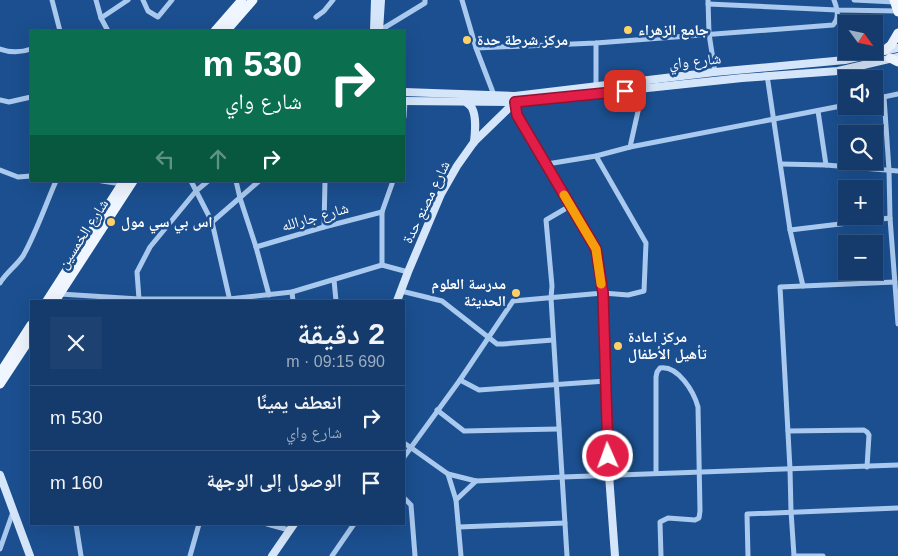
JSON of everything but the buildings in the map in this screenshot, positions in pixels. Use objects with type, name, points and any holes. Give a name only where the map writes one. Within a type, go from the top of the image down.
[{"type":"main road","points":[[216,30],[242,0]]},
{"type":"main road","points":[[227,30],[253,0]]},
{"type":"main road","points":[[893,57],[894,41],[898,33]]},
{"type":"main road","name":"شارع الخمسين","points":[[48,300],[69,274],[132,182]]},
{"type":"main road","name":"شارع الخمسين","points":[[58,298],[69,274],[123,183]]},
{"type":"main road","points":[[0,373],[30,327]]},
{"type":"main road","points":[[0,384],[30,339]]},
{"type":"street","points":[[52,0],[60,30]]},
{"type":"street","points":[[96,0],[101,18],[107,30]]},
{"type":"street","points":[[101,18],[128,0]]},
{"type":"street","points":[[143,0],[148,11],[158,17],[172,0]]},
{"type":"street","points":[[316,17],[333,0]]},
{"type":"street","points":[[374,30],[375,0]]},
{"type":"street","points":[[380,30],[381,0]]},
{"type":"street","points":[[382,30],[425,3],[425,0]]},
{"type":"street","points":[[462,0],[476,48],[494,95]]},
{"type":"street","points":[[768,0],[768,6]]},
{"type":"street","points":[[476,48],[596,43],[833,25],[836,22],[837,10],[834,0]]},
{"type":"street","points":[[854,0],[896,6]]},
{"type":"street","points":[[715,72],[709,34],[708,2],[837,10],[896,6]]},
{"type":"street","points":[[596,43],[596,86]]},
{"type":"street","name":"شارع واي","points":[[405,92],[494,95],[515,99],[596,86],[715,72],[767,75],[838,71],[893,57],[898,48]]},
{"type":"street","points":[[0,50],[23,52],[30,49]]},
{"type":"street","name":"شارع واي","points":[[405,101],[466,102],[643,89],[845,60],[893,57]]},
{"type":"street","points":[[767,75],[790,230],[803,286]]},
{"type":"street","points":[[630,147],[643,89]]},
{"type":"street","points":[[898,94],[884,97],[898,324]]},
{"type":"street","points":[[0,100],[9,102],[30,98]]},
{"type":"street","points":[[515,99],[517,115],[596,249],[603,293],[609,475],[615,556]]},
{"type":"street","name":"شارع مصنع حدة","points":[[397,300],[441,194],[456,166],[474,142],[515,99]]},
{"type":"street","points":[[466,102],[472,108],[475,119],[474,142]]},
{"type":"street","points":[[547,164],[596,156],[630,147],[838,107]]},
{"type":"street","points":[[818,111],[826,165]]},
{"type":"street","points":[[405,455],[460,380],[513,301],[603,293],[628,295],[644,291],[646,243],[596,156]]},
{"type":"street","points":[[781,164],[898,170]]},
{"type":"street","points":[[1,171],[18,177],[30,176]]},
{"type":"street","points":[[1,278],[11,271],[22,258],[34,235],[56,182]]},
{"type":"street","points":[[192,182],[212,222],[229,300]]},
{"type":"street","points":[[140,299],[137,272],[150,247],[196,191],[207,182]]},
{"type":"street","points":[[236,182],[269,295]]},
{"type":"street","points":[[212,222],[258,182]]},
{"type":"street","points":[[324,227],[325,182]]},
{"type":"street","points":[[382,265],[382,212],[394,182]]},
{"type":"street","points":[[567,556],[553,340],[552,286],[546,220],[570,206]]},
{"type":"street","name":"شارع جارالله","points":[[256,247],[382,212]]},
{"type":"street","points":[[790,230],[890,218]]},
{"type":"street","points":[[58,298],[229,300],[292,292],[382,265],[408,272]]},
{"type":"street","points":[[334,280],[336,300]]},
{"type":"street","points":[[823,556],[794,556],[790,512],[790,469],[780,287],[896,282]]},
{"type":"street","points":[[400,291],[442,301],[497,344],[553,340]]},
{"type":"street","points":[[292,292],[293,300]]},
{"type":"street","points":[[656,473],[656,378],[660,368],[665,367],[674,371],[689,386],[695,396],[698,407],[700,471],[699,518],[695,520],[668,518],[660,522],[661,556]]},
{"type":"street","points":[[460,380],[478,390],[606,381]]},
{"type":"street","points":[[437,410],[464,432],[559,429]]},
{"type":"street","points":[[788,431],[864,430],[869,435],[867,467]]},
{"type":"street","points":[[405,444],[448,474],[476,481],[563,476],[898,465]]},
{"type":"street","points":[[448,474],[456,500],[461,556]]},
{"type":"street","points":[[0,475],[30,556]]},
{"type":"street","points":[[456,500],[476,481]]},
{"type":"street","points":[[405,499],[411,505],[415,556]]},
{"type":"street","points":[[748,556],[747,514],[898,508]]},
{"type":"street","points":[[0,549],[14,511]]},
{"type":"street","points":[[459,527],[565,523]]},
{"type":"street","points":[[76,525],[81,556]]},
{"type":"street","points":[[190,556],[199,525]]},
{"type":"street","points":[[272,556],[292,527],[275,525]]},
{"type":"street","points":[[332,556],[353,525]]},
{"type":"slow traffic","points":[[564,195],[596,249],[601,284]]},
{"type":"place","name":"جامع الزهراء","points":[[628,30]]},
{"type":"place","name":"مركز شرطة حدة","points":[[467,40]]},
{"type":"place","name":"اس بي سي مول","points":[[111,222]]},
{"type":"place","name":"مدرسة العلوم الحديثة","points":[[516,293]]},
{"type":"place","name":"مركز اعادة تأهيل الأطفال","points":[[618,346]]},
{"type":"route","points":[[608,456],[603,293],[596,249],[517,115],[515,102],[625,91]]}]
